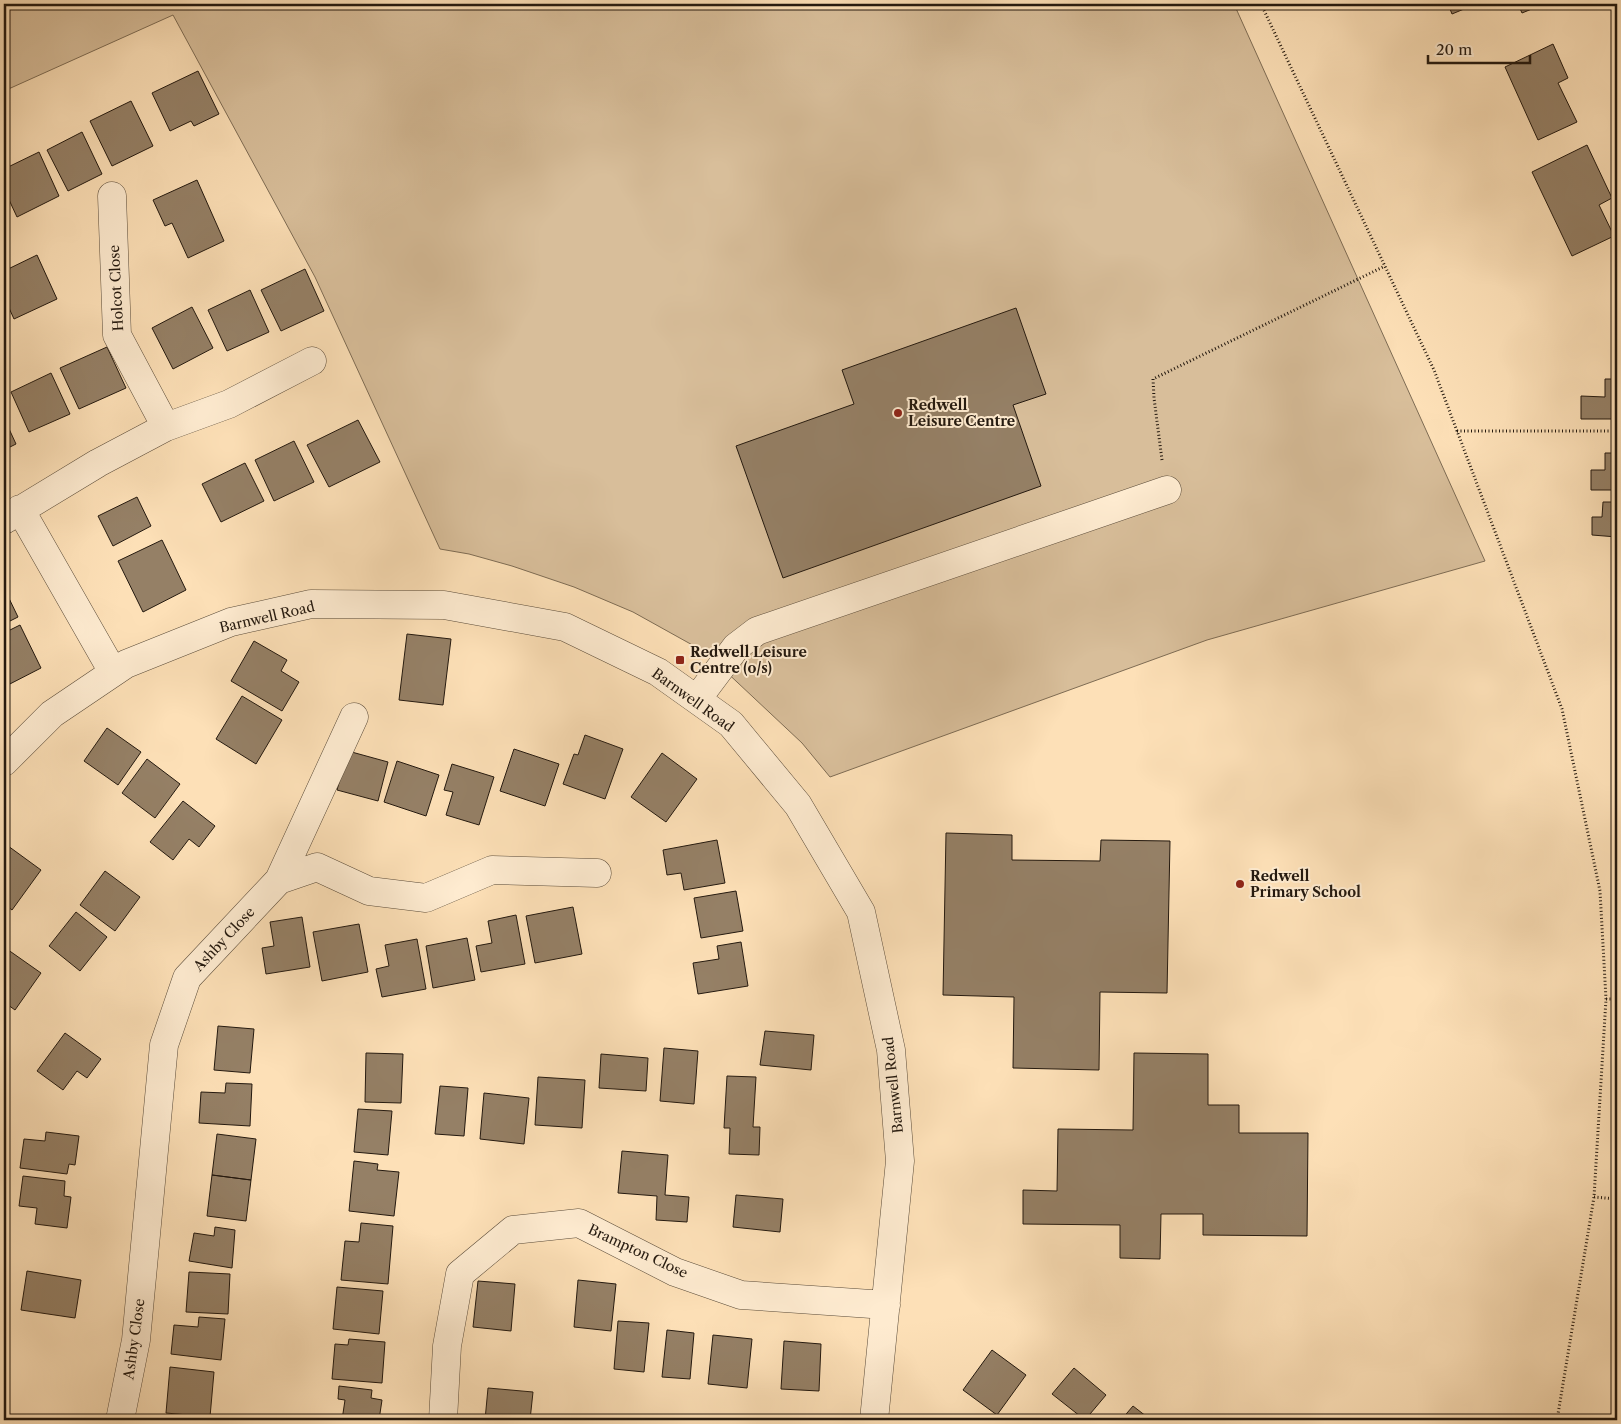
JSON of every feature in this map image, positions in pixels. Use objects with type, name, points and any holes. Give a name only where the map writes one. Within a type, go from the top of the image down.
[{"type":"street","name":"Holcot Close","points":[[112,196],[117,335],[166,428]]},
{"type":"street","points":[[114,672],[12,515],[98,463],[166,428],[229,404],[312,361]]},
{"type":"street","points":[[697,699],[736,646],[757,631],[1166,490]]},
{"type":"street","name":"Barnwell Road","points":[[4,762],[52,714],[126,664],[231,622],[311,604],[444,605],[565,627],[658,672],[731,724],[798,805],[861,912],[891,1050],[900,1161],[874,1420]]},
{"type":"street","points":[[279,880],[354,717]]},
{"type":"street","name":"Ashby Close","points":[[120,1420],[136,1340],[164,1045],[187,978],[279,880],[317,867],[369,891],[426,898],[492,870],[597,873]]},
{"type":"street","name":"Brampton Close","points":[[442,1420],[448,1346],[460,1274],[513,1230],[579,1223],[675,1272],[742,1294],[886,1305]]},
{"type":"path","points":[[1261,4],[1434,370],[1562,709],[1600,891],[1606,999],[1594,1197],[1557,1420]]},
{"type":"path","points":[[1166,490],[1153,379],[1385,266]]},
{"type":"path","points":[[1457,430],[1617,431]]},
{"type":"path","points":[[1606,999],[1617,999]]},
{"type":"path","points":[[1594,1197],[1617,1199]]},
{"type":"shaded area","name":"Redwell Leisure Centre","points":[[4,4],[1234,4],[1485,561],[1207,640],[830,777],[802,743],[705,652],[633,612],[574,587],[512,566],[469,554],[440,549],[315,277],[173,15],[4,91]]},
{"type":"building","points":[[1448,4],[1476,4],[1452,14]]},
{"type":"building","points":[[1518,4],[1544,4],[1522,13]]},
{"type":"building","points":[[1553,44],[1568,78],[1558,83],[1577,122],[1538,140],[1505,67]]},
{"type":"building","points":[[198,71],[219,114],[194,126],[191,121],[170,131],[152,93]]},
{"type":"building","points":[[131,101],[153,146],[112,166],[90,121]]},
{"type":"building","points":[[82,132],[102,174],[68,191],[47,150]]},
{"type":"building","points":[[1587,145],[1612,198],[1599,205],[1614,236],[1572,256],[1532,172]]},
{"type":"building","points":[[39,152],[59,196],[17,217],[4,189],[4,169]]},
{"type":"building","points":[[197,180],[224,241],[188,258],[172,223],[165,226],[153,200]]},
{"type":"building","points":[[37,255],[57,299],[14,319],[4,297],[4,271]]},
{"type":"building","points":[[305,269],[324,311],[281,331],[261,290]]},
{"type":"building","points":[[250,290],[269,332],[227,351],[208,310]]},
{"type":"building","points":[[192,307],[213,348],[173,369],[152,328]]},
{"type":"building","points":[[1016,308],[1046,394],[1013,405],[1041,486],[783,578],[736,446],[854,404],[842,370]]},
{"type":"building","points":[[107,347],[126,388],[79,409],[60,368]]},
{"type":"building","points":[[51,373],[70,414],[29,432],[11,392]]},
{"type":"building","points":[[1605,379],[1617,379],[1617,419],[1581,419],[1581,396],[1605,397]]},
{"type":"building","points":[[4,418],[16,444],[4,450]]},
{"type":"building","points":[[358,420],[380,462],[329,487],[307,445]]},
{"type":"building","points":[[294,441],[314,482],[274,501],[255,460]]},
{"type":"building","points":[[1605,453],[1617,453],[1617,490],[1591,490],[1591,470],[1605,470]]},
{"type":"building","points":[[245,463],[264,501],[221,522],[202,484]]},
{"type":"building","points":[[137,497],[151,526],[113,546],[98,516]]},
{"type":"building","points":[[1603,502],[1617,502],[1617,537],[1592,535],[1592,517],[1602,517]]},
{"type":"building","points":[[162,540],[186,590],[143,612],[118,561]]},
{"type":"building","points":[[4,588],[18,617],[4,624]]},
{"type":"building","points":[[20,625],[41,668],[4,687],[4,633]]},
{"type":"building","points":[[407,634],[451,639],[443,705],[399,700]]},
{"type":"building","points":[[254,641],[287,660],[281,671],[299,682],[282,711],[231,681]]},
{"type":"building","points":[[242,696],[282,720],[256,764],[216,739]]},
{"type":"building","points":[[107,728],[141,752],[118,785],[84,761]]},
{"type":"building","points":[[585,735],[623,749],[605,799],[563,784],[574,754],[578,755]]},
{"type":"building","points":[[514,749],[559,764],[545,806],[500,791]]},
{"type":"building","points":[[348,751],[388,762],[378,801],[337,790]]},
{"type":"building","points":[[662,753],[697,779],[666,822],[631,797]]},
{"type":"building","points":[[147,759],[180,784],[155,818],[122,793]]},
{"type":"building","points":[[397,761],[439,775],[426,816],[384,802]]},
{"type":"building","points":[[452,764],[494,777],[479,825],[446,815],[453,792],[444,790]]},
{"type":"building","points":[[183,801],[215,826],[199,847],[189,839],[173,860],[150,842]]},
{"type":"building","points":[[946,833],[1012,835],[1012,860],[1100,861],[1101,840],[1170,841],[1167,993],[1100,992],[1099,1070],[1013,1068],[1014,997],[943,995]]},
{"type":"building","points":[[717,840],[725,883],[684,890],[681,873],[667,875],[663,850]]},
{"type":"building","points":[[4,843],[41,870],[12,910],[4,904]]},
{"type":"building","points":[[105,871],[140,897],[115,931],[80,905]]},
{"type":"building","points":[[736,891],[743,931],[701,938],[694,898]]},
{"type":"building","points":[[573,907],[582,954],[535,963],[526,916]]},
{"type":"building","points":[[76,912],[107,937],[80,971],[49,946]]},
{"type":"building","points":[[516,915],[525,964],[481,972],[476,946],[492,943],[488,921]]},
{"type":"building","points":[[302,917],[310,967],[266,974],[262,948],[274,946],[270,922]]},
{"type":"building","points":[[359,924],[368,972],[322,981],[313,932]]},
{"type":"building","points":[[467,938],[475,980],[433,988],[426,946]]},
{"type":"building","points":[[417,939],[426,989],[382,997],[376,969],[389,966],[385,945]]},
{"type":"building","points":[[741,942],[748,986],[698,994],[693,963],[719,959],[717,946]]},
{"type":"building","points":[[4,947],[41,973],[15,1010],[4,1002]]},
{"type":"building","points":[[218,1026],[254,1029],[250,1073],[214,1070]]},
{"type":"building","points":[[765,1031],[814,1035],[811,1070],[760,1065]]},
{"type":"building","points":[[65,1033],[101,1059],[87,1078],[77,1071],[63,1090],[37,1071]]},
{"type":"building","points":[[664,1048],[698,1051],[694,1104],[660,1101]]},
{"type":"building","points":[[366,1053],[403,1054],[401,1103],[365,1102]]},
{"type":"building","points":[[1134,1053],[1208,1054],[1208,1105],[1239,1105],[1239,1133],[1308,1133],[1307,1236],[1203,1235],[1203,1214],[1161,1214],[1160,1259],[1120,1258],[1120,1225],[1023,1224],[1023,1190],[1057,1191],[1058,1129],[1133,1130]]},
{"type":"building","points":[[601,1054],[648,1058],[646,1091],[599,1088]]},
{"type":"building","points":[[727,1076],[756,1077],[753,1127],[760,1127],[759,1155],[729,1154],[730,1128],[724,1128]]},
{"type":"building","points":[[538,1077],[585,1080],[582,1128],[535,1125]]},
{"type":"building","points":[[226,1083],[252,1084],[250,1126],[199,1123],[201,1092],[225,1093]]},
{"type":"building","points":[[440,1086],[468,1088],[464,1136],[435,1134]]},
{"type":"building","points":[[484,1093],[529,1098],[524,1144],[480,1139]]},
{"type":"building","points":[[358,1109],[392,1111],[388,1155],[354,1152]]},
{"type":"building","points":[[46,1132],[79,1136],[75,1165],[69,1164],[67,1174],[20,1168],[24,1139],[45,1141]]},
{"type":"building","points":[[217,1134],[256,1139],[251,1180],[212,1175]]},
{"type":"building","points":[[622,1151],[668,1155],[665,1195],[689,1197],[687,1222],[656,1220],[657,1196],[618,1193]]},
{"type":"building","points":[[354,1161],[378,1164],[377,1170],[399,1172],[394,1216],[349,1211]]},
{"type":"building","points":[[212,1175],[251,1180],[246,1221],[207,1216]]},
{"type":"building","points":[[23,1176],[65,1181],[64,1196],[71,1197],[67,1228],[35,1224],[37,1208],[19,1206]]},
{"type":"building","points":[[736,1195],[783,1199],[780,1232],[733,1227]]},
{"type":"building","points":[[361,1223],[393,1226],[388,1284],[341,1280],[345,1241],[359,1242]]},
{"type":"building","points":[[215,1227],[235,1230],[232,1268],[189,1261],[194,1233],[214,1236]]},
{"type":"building","points":[[27,1271],[81,1280],[75,1318],[21,1310]]},
{"type":"building","points":[[189,1272],[230,1274],[228,1314],[186,1312]]},
{"type":"building","points":[[578,1280],[616,1284],[611,1331],[574,1327]]},
{"type":"building","points":[[478,1281],[515,1284],[511,1331],[473,1327]]},
{"type":"building","points":[[337,1287],[383,1291],[379,1334],[333,1329]]},
{"type":"building","points":[[199,1317],[225,1319],[221,1360],[171,1354],[174,1325],[198,1327]]},
{"type":"building","points":[[618,1321],[649,1323],[644,1372],[614,1369]]},
{"type":"building","points":[[667,1330],[694,1333],[690,1379],[662,1377]]},
{"type":"building","points":[[713,1335],[752,1339],[747,1388],[708,1384]]},
{"type":"building","points":[[349,1339],[385,1342],[382,1383],[332,1379],[335,1344],[348,1345]]},
{"type":"building","points":[[784,1341],[821,1344],[819,1391],[781,1389]]},
{"type":"building","points":[[992,1350],[1026,1375],[997,1415],[963,1390]]},
{"type":"building","points":[[170,1367],[214,1372],[210,1417],[166,1413]]},
{"type":"building","points":[[1074,1368],[1106,1395],[1085,1420],[1052,1394]]},
{"type":"building","points":[[339,1386],[372,1390],[371,1398],[382,1400],[379,1420],[342,1420],[345,1400],[338,1399]]},
{"type":"building","points":[[488,1388],[533,1392],[530,1420],[485,1420]]},
{"type":"building","points":[[1133,1406],[1151,1420],[1121,1420]]},
{"type":"place","name":"Redwell Leisure Centre","points":[[898,413]]},
{"type":"place","name":"Redwell Leisure Centre (o/s)","points":[[680,660]]},
{"type":"place","name":"Redwell Primary School","points":[[1240,884]]}]
